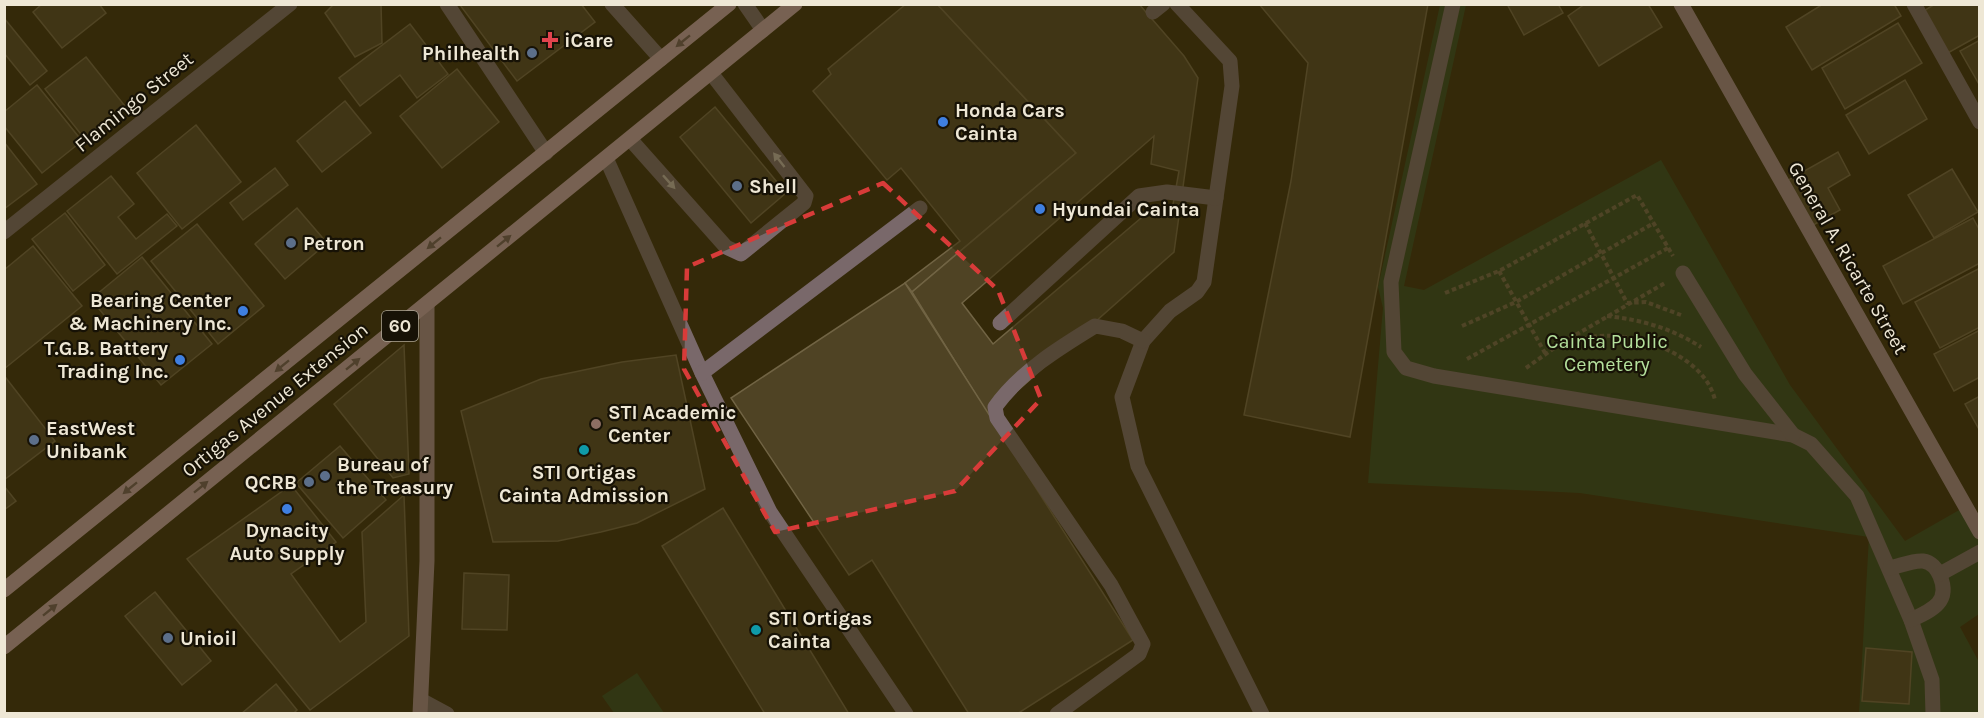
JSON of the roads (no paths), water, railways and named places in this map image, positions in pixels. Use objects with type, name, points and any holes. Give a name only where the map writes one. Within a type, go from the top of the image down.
[{"type":"main road","name":"Ortigas Avenue Extension","points":[[4,590],[729,4]]},
{"type":"main road","name":"Ortigas Avenue Extension","points":[[4,647],[795,4]]},
{"type":"street","name":"Flamingo Street","points":[[4,232],[290,4]]},
{"type":"street","points":[[447,4],[546,153]]},
{"type":"street","points":[[612,4],[661,59]]},
{"type":"street","points":[[745,4],[763,30]]},
{"type":"street","points":[[1177,4],[1230,61],[1232,86],[1204,282],[1197,292],[1170,311],[1143,341],[1122,397],[1137,466],[1262,714]]},
{"type":"street","points":[[1452,4],[1391,282],[1394,352],[1406,368],[1434,376],[1793,435],[1811,444],[1857,496],[1890,568],[1932,680],[1933,714]]},
{"type":"street","name":"General A. Ricarte Street","points":[[1681,4],[1980,532]]},
{"type":"street","points":[[1914,4],[1980,122]]},
{"type":"street","points":[[630,139],[726,247],[741,254],[804,203],[806,196],[711,73]]},
{"type":"street","points":[[606,158],[702,373],[770,512],[906,714]]},
{"type":"street","points":[[1000,322],[1139,196],[1167,192],[1216,198]]},
{"type":"street","points":[[702,373],[920,208]]},
{"type":"street","points":[[1683,273],[1744,374],[1793,435]]},
{"type":"street","points":[[427,304],[427,561],[421,707],[447,714]]},
{"type":"street","points":[[1057,714],[1138,654],[1143,644],[1111,585],[997,418],[995,407],[1004,394],[1053,351],[1095,326],[1122,331],[1143,341]]},
{"type":"street","points":[[1940,574],[1980,552]]},
{"type":"street","points":[[1890,568],[1923,561],[1932,565],[1940,574],[1946,591],[1944,595],[1936,606],[1911,620]]},
{"type":"place","name":"iCare","points":[[550,40]]},
{"type":"place","name":"Philhealth","points":[[532,53]]},
{"type":"place","name":"Honda Cars Cainta","points":[[943,122]]},
{"type":"place","name":"Shell","points":[[737,186]]},
{"type":"place","name":"Hyundai Cainta","points":[[1040,209]]},
{"type":"place","name":"Petron","points":[[291,243]]},
{"type":"place","name":"Bearing Center & Machinery Inc.","points":[[243,311]]},
{"type":"place","name":"T.G.B. Battery Trading Inc.","points":[[180,360]]},
{"type":"place","name":"STI Academic Center","points":[[596,424]]},
{"type":"place","name":"EastWest Unibank","points":[[34,440]]},
{"type":"place","name":"STI Ortigas Cainta Admission","points":[[584,450]]},
{"type":"place","name":"Bureau of the Treasury","points":[[325,476]]},
{"type":"place","name":"QCRB","points":[[309,482]]},
{"type":"place","name":"Dynacity Auto Supply","points":[[287,509]]},
{"type":"place","name":"STI Ortigas Cainta","points":[[756,630]]},
{"type":"place","name":"Unioil","points":[[168,638]]},
{"type":"park label","name":"Cainta Public Cemetery","points":[[1607,352]]}]
